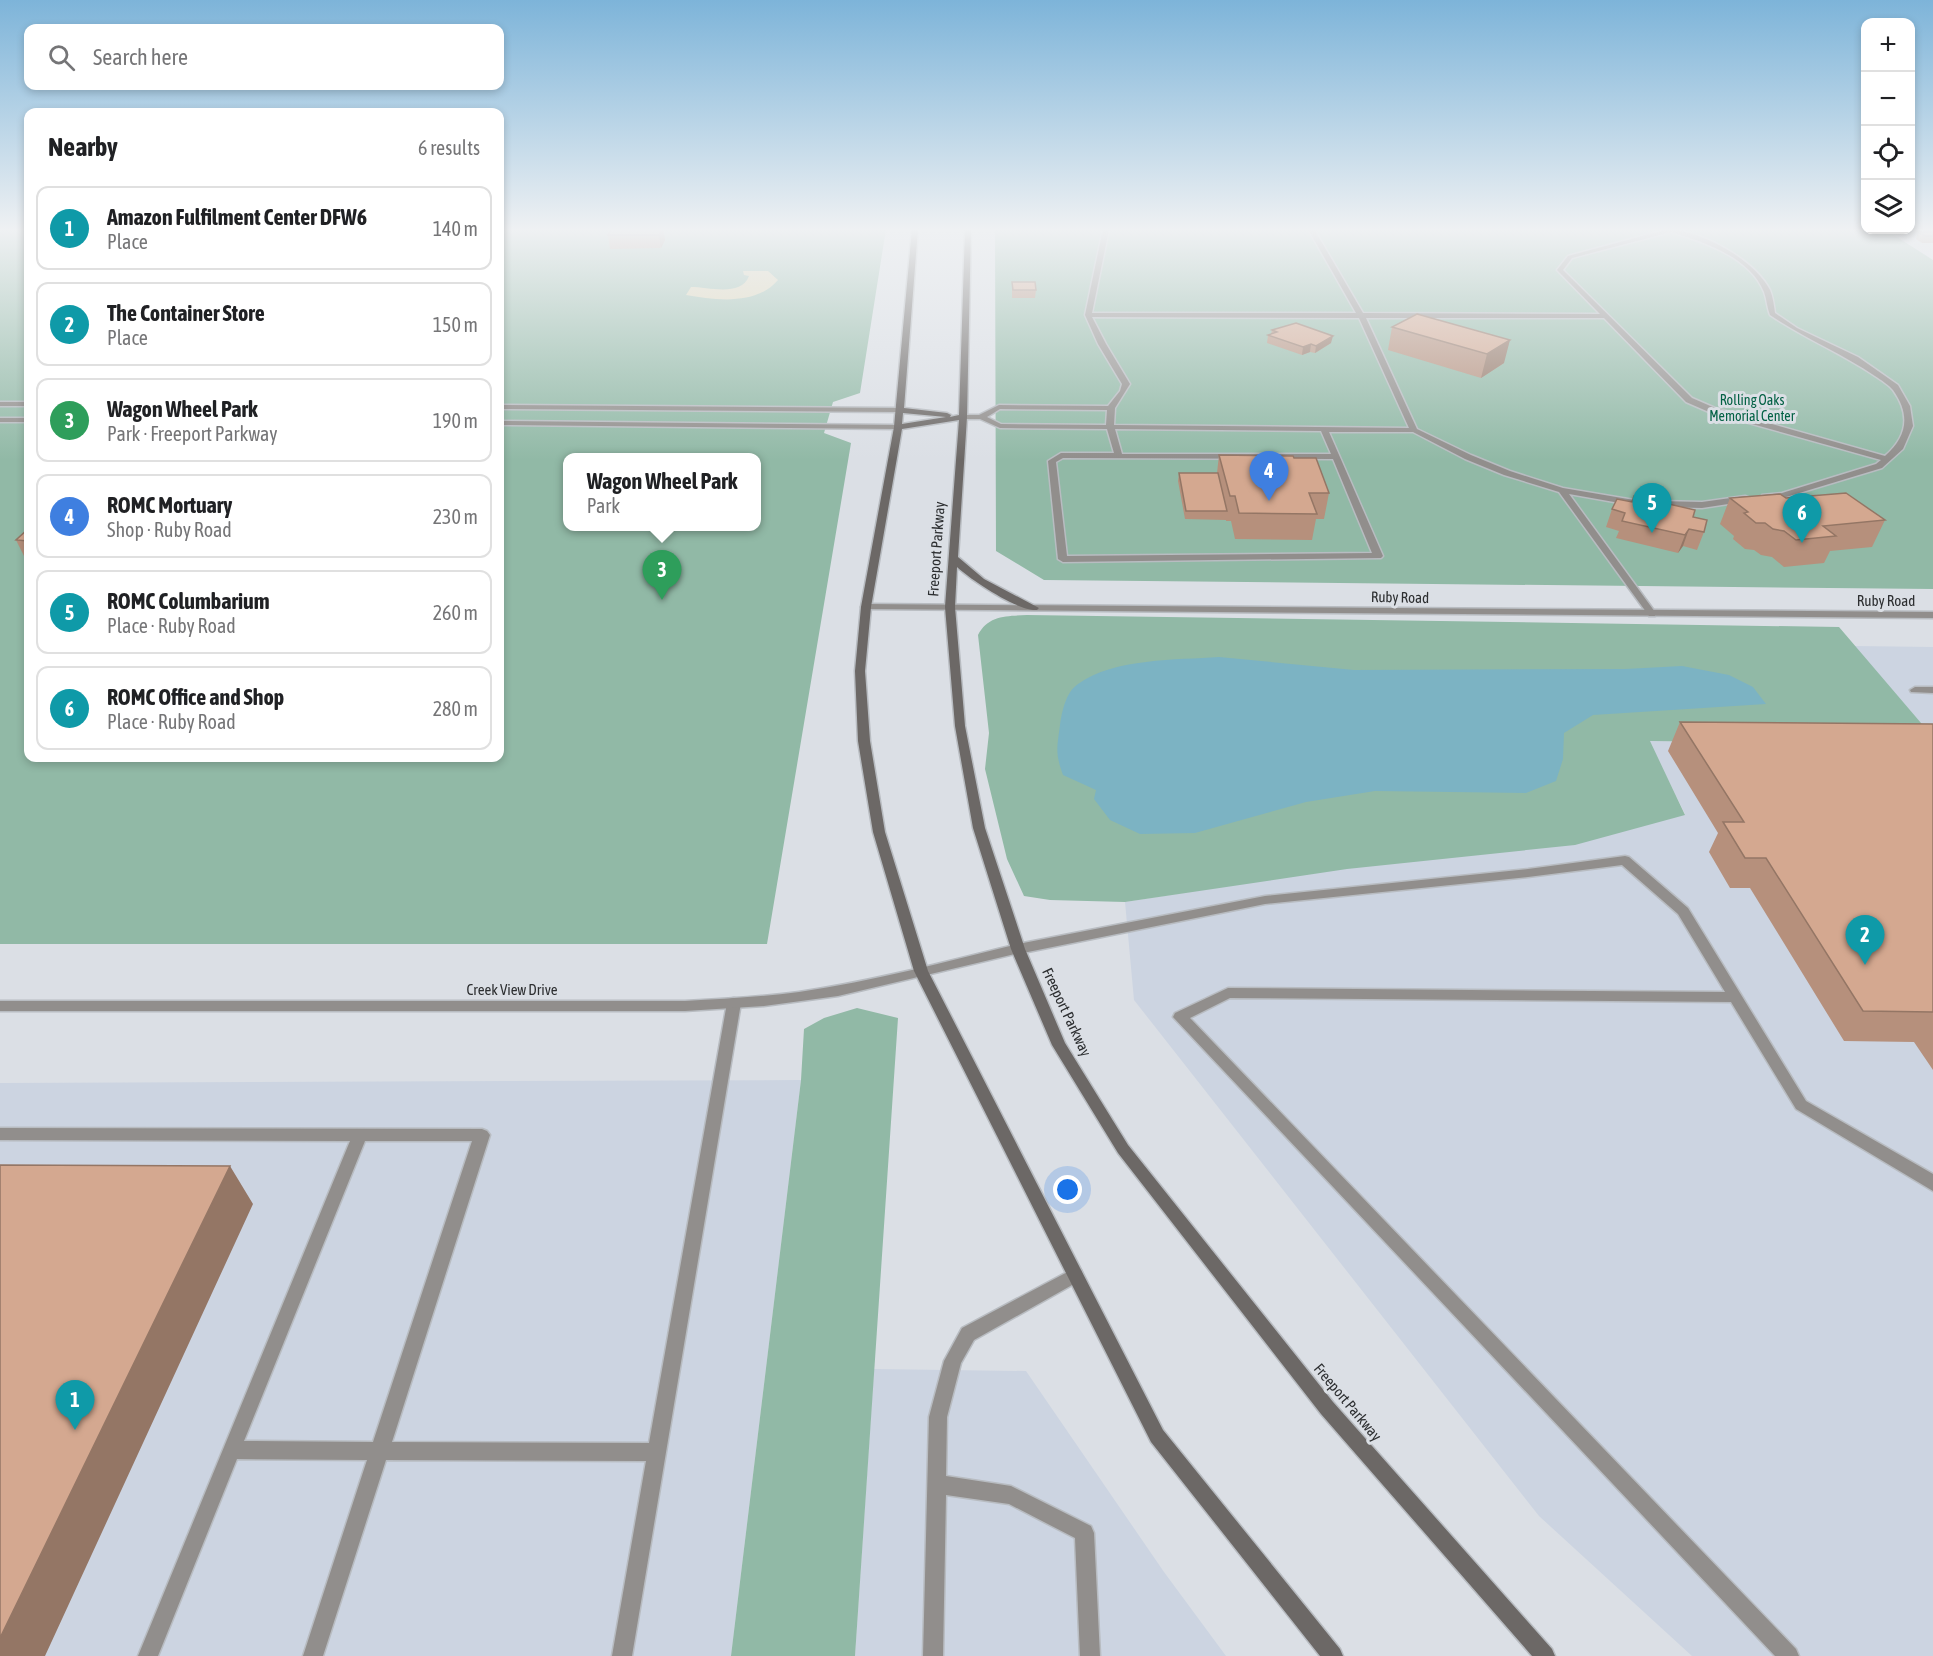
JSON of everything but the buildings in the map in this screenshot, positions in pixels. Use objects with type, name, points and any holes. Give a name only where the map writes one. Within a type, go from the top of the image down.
[{"type":"main road","points":[[908,306],[898,427],[866,607],[860,671],[864,741],[879,832],[921,971],[1157,1436],[1334,1656]]},
{"type":"main road","name":"Freeport Parkway","points":[[966,306],[963,417],[950,607],[960,726],[979,828],[1018,949],[1059,1045],[1123,1149],[1328,1408],[1545,1656]]},
{"type":"main road","points":[[899,410],[963,417]]},
{"type":"main road","points":[[898,427],[963,417]]},
{"type":"main road","points":[[953,557],[969,575],[994,590],[1034,608]]},
{"type":"street","points":[[1090,306],[1088,315],[1126,384],[1122,395],[1111,408],[1110,427],[1119,456]]},
{"type":"street","points":[[1356,306],[1414,430]]},
{"type":"street","points":[[1594,306],[1689,400],[1712,410],[1887,459]]},
{"type":"street","points":[[1651,504],[1702,505],[1783,495],[1879,466],[1900,447],[1909,426],[1906,406],[1895,387],[1855,359],[1795,329],[1772,314],[1770,306]]},
{"type":"street","points":[[1088,315],[1603,316]]},
{"type":"street","points":[[0,404],[24,404]]},
{"type":"street","points":[[981,417],[999,406],[1111,408]]},
{"type":"street","points":[[504,407],[899,410]]},
{"type":"street","points":[[963,417],[981,417],[1000,426],[1414,430],[1497,469],[1562,490],[1641,503]]},
{"type":"street","points":[[0,420],[24,420]]},
{"type":"street","points":[[504,423],[898,427]]},
{"type":"street","points":[[1324,429],[1336,457],[1378,556],[1063,559],[1052,462],[1061,455],[1336,457]]},
{"type":"street","points":[[1562,490],[1652,614]]},
{"type":"street","name":"Ruby Road","points":[[866,607],[1933,615]]},
{"type":"street","points":[[1915,690],[1933,690]]},
{"type":"street","name":"Creek View Drive","points":[[0,1006],[685,1006],[734,1003],[811,995],[1018,949],[1265,900],[1505,876],[1625,860],[1683,911],[1801,1105],[1933,1184]]},
{"type":"street","points":[[1735,997],[1228,993],[1180,1017],[1789,1656]]},
{"type":"street","points":[[622,1656],[734,1003]]},
{"type":"street","points":[[0,1134],[482,1135],[313,1656]]},
{"type":"street","points":[[148,1656],[360,1134]]},
{"type":"street","points":[[933,1656],[938,1417],[953,1361],[968,1334],[1075,1275]]},
{"type":"street","points":[[232,1450],[657,1452]]},
{"type":"street","points":[[937,1484],[1011,1495],[1083,1533],[1090,1656]]},
{"type":"shaded area","points":[[1854,646],[1933,647],[1933,737]]},
{"type":"shaded area","points":[[1649,741],[1933,745],[1933,1656],[1692,1656],[1539,1516],[1134,1000],[1125,902],[1685,814]]},
{"type":"shaded area","points":[[801,1080],[731,1656],[0,1656],[0,1083]]},
{"type":"shaded area","points":[[874,1369],[1026,1371],[1164,1572],[1226,1656],[855,1656]]},
{"type":"green space","points":[[0,306],[24,306],[24,762],[504,762],[504,306],[874,306],[860,393],[833,402],[824,433],[851,443],[767,944],[0,944]]},
{"type":"green space","name":"Rolling Oaks Memorial Center","points":[[995,306],[1933,306],[1933,589],[1044,580],[996,551]]},
{"type":"green space","points":[[1005,616],[1839,627],[1933,737],[1933,745],[1650,741],[1685,815],[1575,845],[1347,869],[1125,902],[1050,900],[1024,896],[1007,859],[985,769],[989,733],[978,635],[982,628],[993,620]]},
{"type":"green space","points":[[857,1008],[898,1018],[855,1656],[731,1656],[801,1080],[804,1029],[824,1018]]},
{"type":"water","points":[[1219,657],[1354,670],[1625,669],[1682,666],[1729,675],[1753,687],[1766,704],[1593,715],[1564,733],[1563,759],[1556,781],[1526,793],[1375,791],[1306,802],[1195,833],[1140,834],[1110,820],[1094,799],[1096,790],[1063,775],[1060,767],[1057,750],[1059,733],[1063,708],[1070,692],[1093,675],[1109,669],[1146,662]]},
{"type":"place","name":"ROMC Mortuary","points":[[1269,501]]},
{"type":"place","name":"ROMC Columbarium","points":[[1652,533]]},
{"type":"place","name":"ROMC Office and Shop","points":[[1802,543]]},
{"type":"place","name":"Wagon Wheel Park","points":[[662,600]]},
{"type":"place","name":"The Container Store","points":[[1865,965]]},
{"type":"place","name":"Amazon Fulfilment Center DFW6","points":[[75,1430]]}]
